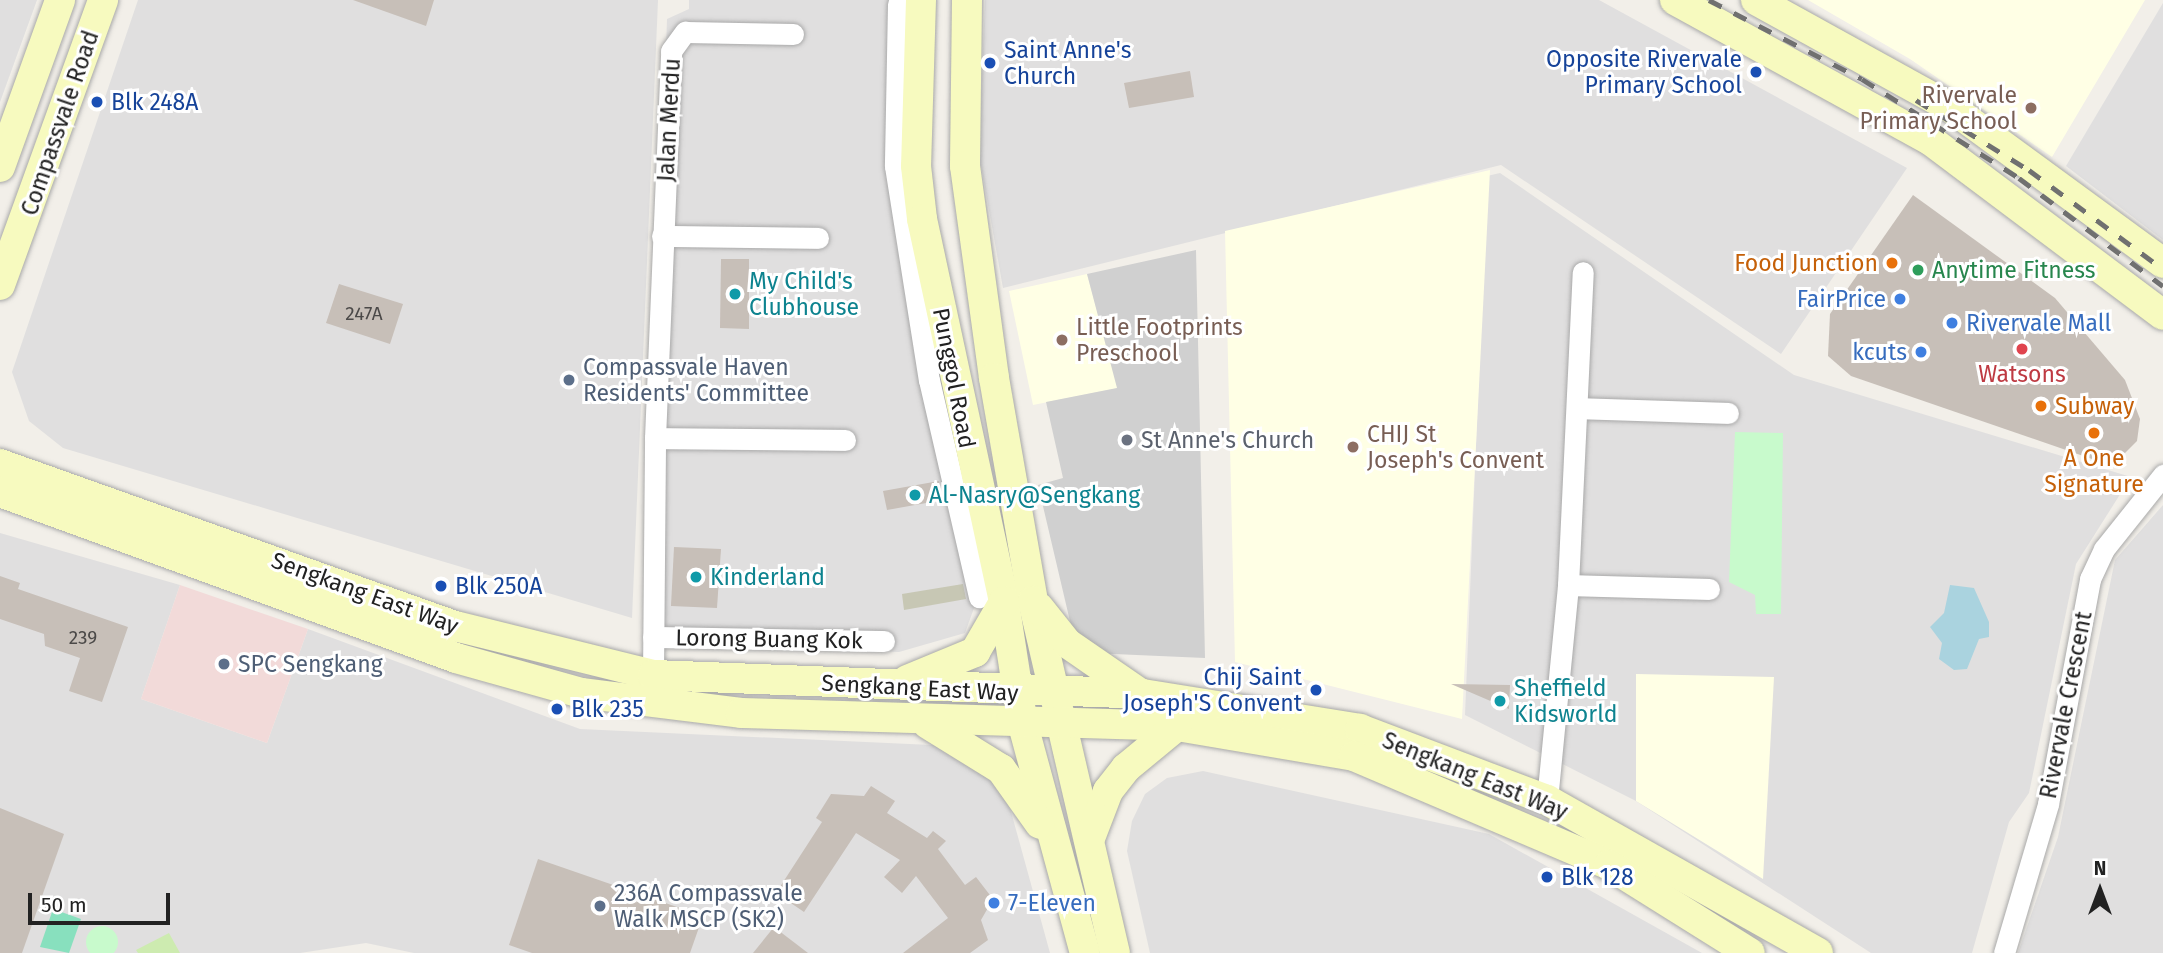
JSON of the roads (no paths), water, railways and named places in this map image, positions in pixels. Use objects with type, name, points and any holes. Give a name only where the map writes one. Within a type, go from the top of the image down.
[{"type":"main road","name":"Compassvale Road","points":[[0,167],[60,0]]},
{"type":"main road","name":"Compassvale Road","points":[[0,285],[103,0]]},
{"type":"main road","name":"Punggol Road","points":[[967,0],[965,166],[1005,600],[1023,725],[1085,953]]},
{"type":"main road","points":[[1675,0],[1930,140],[2163,315]]},
{"type":"main road","points":[[1756,0],[1950,107],[2163,263]]},
{"type":"main road","name":"Punggol Road","points":[[909,16],[906,166],[941,377],[977,538],[1005,600],[1055,693],[1065,725],[1115,953]]},
{"type":"main road","points":[[0,444],[15,492]]},
{"type":"main road","name":"Sengkang East Way","points":[[0,464],[15,492],[456,658],[581,693],[741,713],[1023,725],[1177,726],[1354,756],[1609,865],[1750,953]]},
{"type":"main road","name":"Sengkang East Way","points":[[15,492],[459,627],[653,675],[1018,693],[1142,694],[1360,729],[1546,800],[1818,953]]},
{"type":"main road","points":[[890,685],[975,652],[1005,600],[1142,694]]},
{"type":"main road","points":[[922,720],[1001,769],[1054,847]]},
{"type":"main road","points":[[1090,838],[1108,791],[1126,768],[1177,726]]},
{"type":"street","name":"Jalan Merdu","points":[[653,675],[655,438],[662,236],[676,38],[685,32],[793,34]]},
{"type":"street","points":[[662,236],[818,238]]},
{"type":"street","points":[[1546,800],[1568,584],[1583,272]]},
{"type":"street","points":[[1577,408],[1728,413]]},
{"type":"street","points":[[655,438],[845,440]]},
{"type":"street","name":"Rivervale Crescent","points":[[2004,953],[2048,804],[2090,579],[2104,549],[2163,475]]},
{"type":"street","points":[[1568,584],[1709,589]]},
{"type":"street","name":"Lorong Buang Kok","points":[[653,637],[884,641]]},
{"type":"water","points":[[1950,585],[1974,588],[1989,622],[1989,637],[1979,639],[1967,669],[1954,670],[1939,659],[1942,643],[1930,627],[1944,613]]},
{"type":"railway","points":[[1709,0],[1862,79],[2019,178],[2163,286]]},
{"type":"railway","points":[[1916,100],[2029,170],[2163,269]]},
{"type":"place","name":"Saint Anne's Church","points":[[990,63]]},
{"type":"place","name":"Opposite Rivervale Primary School","points":[[1756,72]]},
{"type":"place","name":"Blk 248A","points":[[97,102]]},
{"type":"place","name":"Rivervale Primary School","points":[[2031,108]]},
{"type":"place","name":"Food Junction","points":[[1892,263]]},
{"type":"place","name":"Anytime Fitness","points":[[1918,270]]},
{"type":"place","name":"My Child's Clubhouse","points":[[735,294]]},
{"type":"place","name":"FairPrice","points":[[1900,299]]},
{"type":"place","name":"Rivervale Mall","points":[[1952,323]]},
{"type":"place","name":"Little Footprints Preschool","points":[[1062,340]]},
{"type":"place","name":"Watsons","points":[[2022,349]]},
{"type":"place","name":"kcuts","points":[[1921,352]]},
{"type":"place","name":"Compassvale Haven Residents' Committee","points":[[569,380]]},
{"type":"place","name":"Subway","points":[[2041,406]]},
{"type":"place","name":"A One Signature","points":[[2094,433]]},
{"type":"place","name":"St Anne's Church","points":[[1127,440]]},
{"type":"place","name":"CHIJ St Joseph's Convent","points":[[1353,447]]},
{"type":"place","name":"Al-Nasry@Sengkang","points":[[915,495]]},
{"type":"place","name":"Kinderland","points":[[696,577]]},
{"type":"place","name":"Blk 250A","points":[[441,586]]},
{"type":"place","name":"SPC Sengkang","points":[[224,664]]},
{"type":"place","name":"Chij Saint Joseph'S Convent","points":[[1316,690]]},
{"type":"place","name":"Sheffield Kidsworld","points":[[1500,701]]},
{"type":"place","name":"Blk 235","points":[[557,709]]},
{"type":"place","name":"Blk 128","points":[[1547,877]]},
{"type":"place","name":"7-Eleven","points":[[994,903]]},
{"type":"place","name":"236A Compassvale Walk MSCP (SK2)","points":[[600,906]]}]
